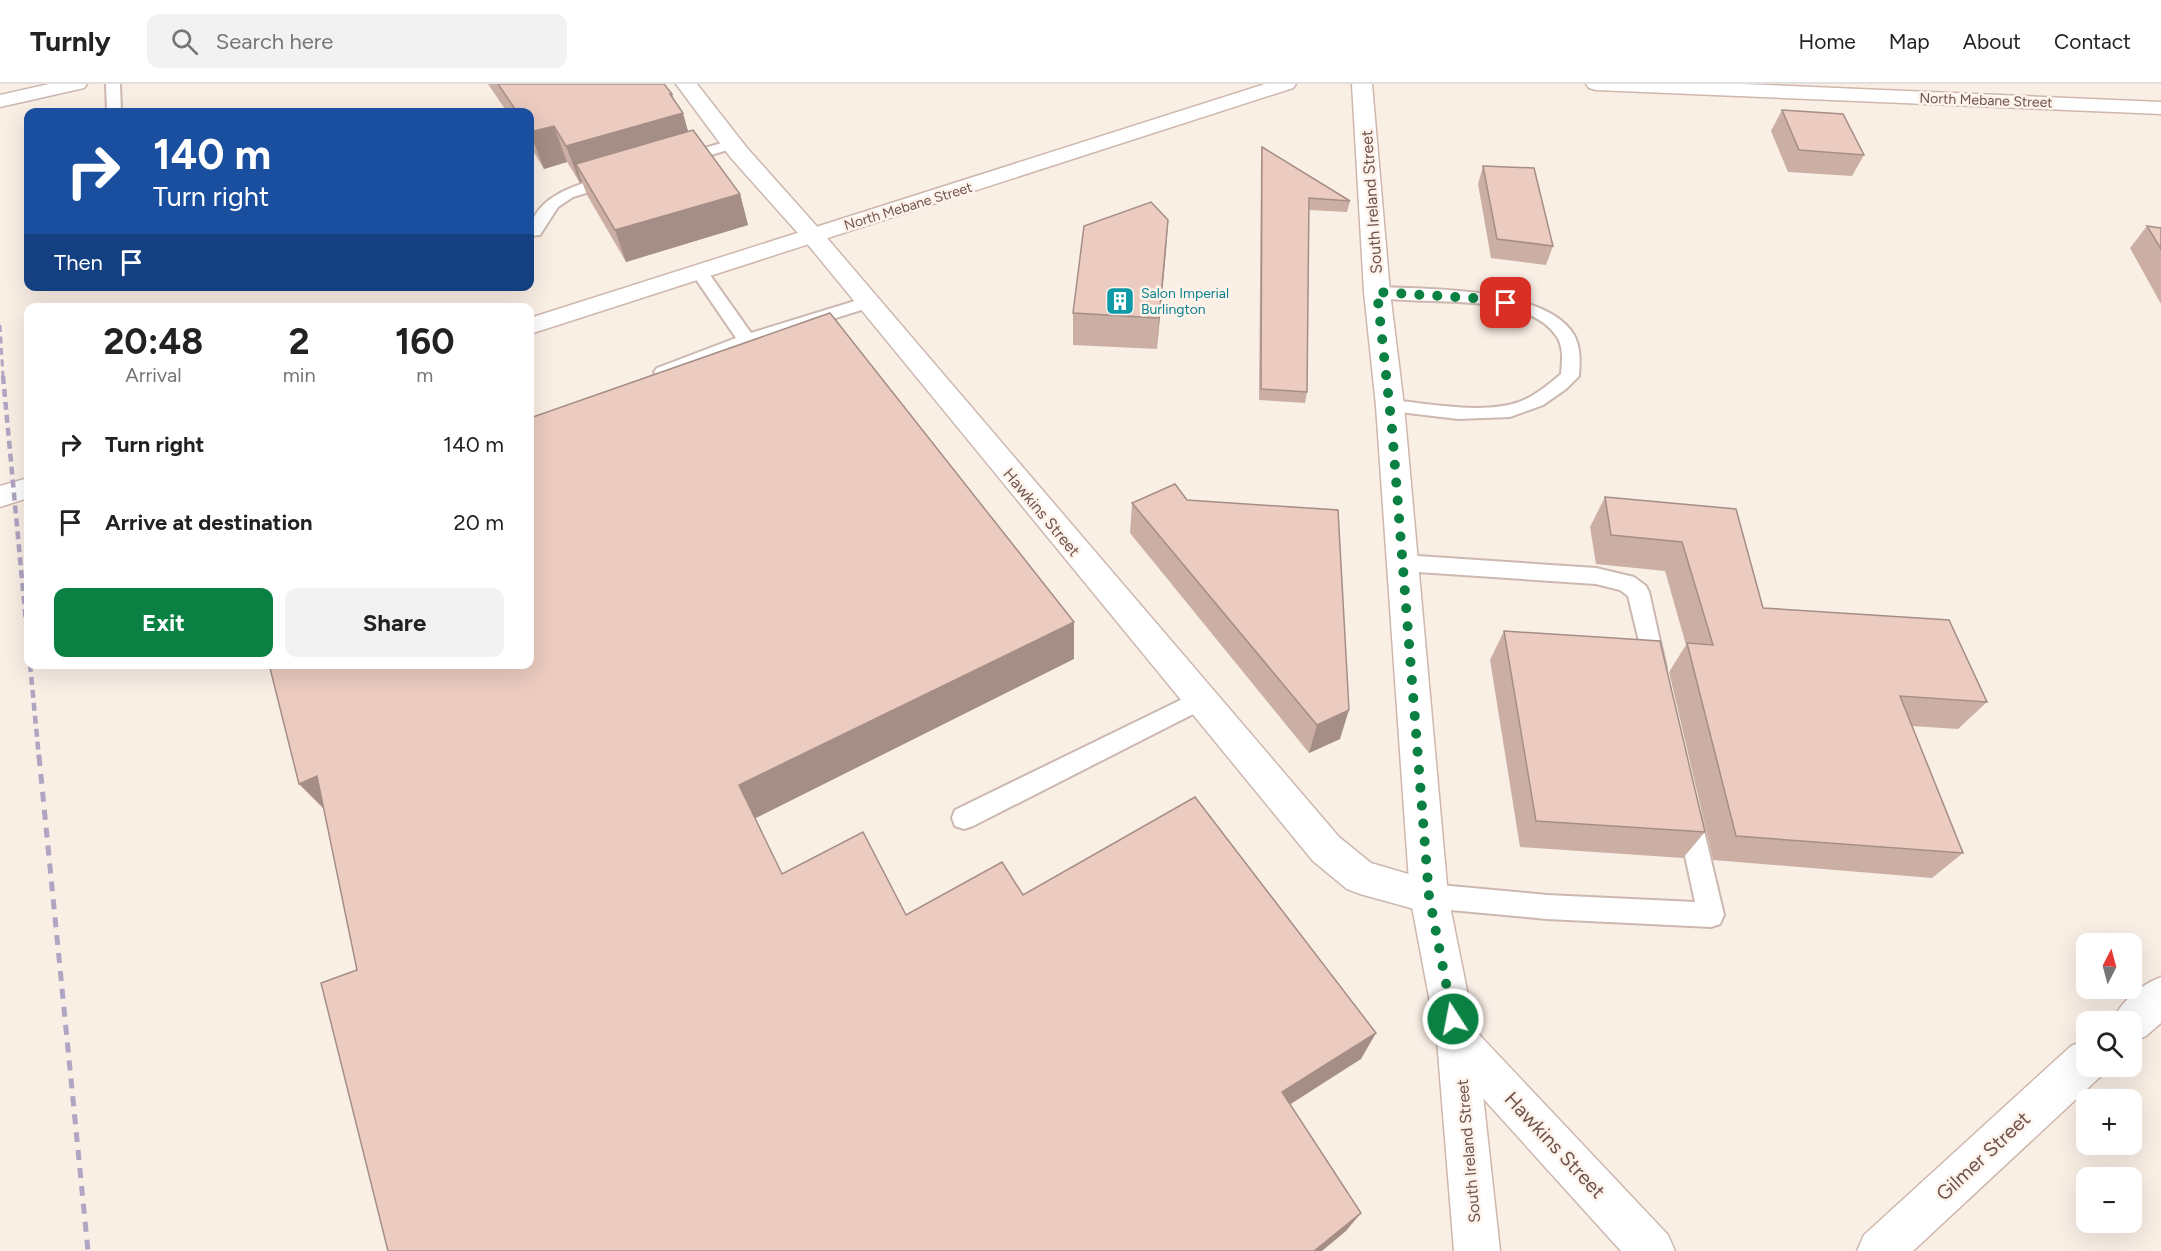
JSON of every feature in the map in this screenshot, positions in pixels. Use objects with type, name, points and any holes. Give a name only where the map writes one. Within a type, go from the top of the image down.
[{"type":"street","points":[[0,101],[77,84]]},
{"type":"street","name":"Hawkins Street","points":[[686,84],[732,144],[813,236],[1198,700],[1326,849],[1360,877],[1429,896]]},
{"type":"street","name":"North Mebane Street","points":[[534,325],[1116,141],[1286,84]]},
{"type":"street","name":"South Ireland Street","points":[[1362,84],[1377,292],[1390,406],[1429,896],[1457,1040],[1477,1251]]},
{"type":"street","name":"North Mebane Street","points":[[1596,84],[2161,108]]},
{"type":"street","points":[[0,497],[24,489]]},
{"type":"street","points":[[2142,1013],[2161,996]]},
{"type":"street","name":"Hawkins Street","points":[[1457,1040],[1652,1251]]},
{"type":"street","name":"Gilmer Street","points":[[1880,1251],[2076,1070]]},
{"type":"lane","points":[[113,84],[114,108]]},
{"type":"lane","points":[[664,164],[732,144]]},
{"type":"lane","points":[[534,232],[552,204],[567,194],[632,174]]},
{"type":"lane","points":[[699,272],[747,340]]},
{"type":"lane","points":[[1377,292],[1487,299],[1525,307],[1552,322],[1564,334],[1572,354],[1570,376],[1549,394],[1523,408],[1487,413],[1390,406]]},
{"type":"lane","points":[[649,377],[747,340],[868,302]]},
{"type":"lane","points":[[1403,563],[1596,576],[1626,583],[1638,592],[1659,684]]},
{"type":"lane","points":[[964,818],[1198,700]]},
{"type":"lane","points":[[1429,896],[1547,908],[1711,915],[1682,788]]},
{"type":"building","points":[[498,84],[664,84],[683,113],[566,146],[554,126],[534,131],[534,108],[514,108]]},
{"type":"building","points":[[1782,110],[1843,114],[1864,155],[1799,150]]},
{"type":"building","points":[[693,130],[740,194],[615,230],[576,164]]},
{"type":"building","points":[[1262,147],[1350,201],[1309,198],[1307,392],[1261,389]]},
{"type":"building","points":[[1483,166],[1534,168],[1553,246],[1497,239]]},
{"type":"building","name":"Salon Imperial Burlington","points":[[1151,202],[1168,220],[1159,318],[1073,313],[1084,226]]},
{"type":"building","points":[[2147,226],[2161,228],[2161,249]]},
{"type":"building","points":[[830,313],[1074,622],[739,785],[782,874],[863,832],[906,915],[1002,862],[1023,895],[1195,797],[1376,1033],[1282,1092],[1361,1213],[1314,1251],[388,1251],[321,983],[357,970],[317,776],[299,784],[270,669],[534,669],[534,417]]},
{"type":"building","points":[[1175,484],[1187,500],[1338,510],[1349,710],[1317,725],[1132,503]]},
{"type":"building","points":[[1605,497],[1736,509],[1763,608],[1949,620],[1987,702],[1900,696],[1963,853],[1736,836],[1687,643],[1713,645],[1682,542],[1611,535]]},
{"type":"building","points":[[1504,631],[1660,641],[1705,832],[1536,821]]},
{"type":"railway","points":[[0,325],[3,377]]},
{"type":"railway","points":[[3,376],[24,601]]},
{"type":"railway","points":[[30,669],[39,758]]},
{"type":"railway","points":[[39,756],[88,1251]]},
{"type":"place","name":"Salon Imperial Burlington","points":[[1120,301]]},
{"type":"route","points":[[1453,1019],[1429,896],[1392,429],[1377,292],[1487,299],[1506,303]]}]
